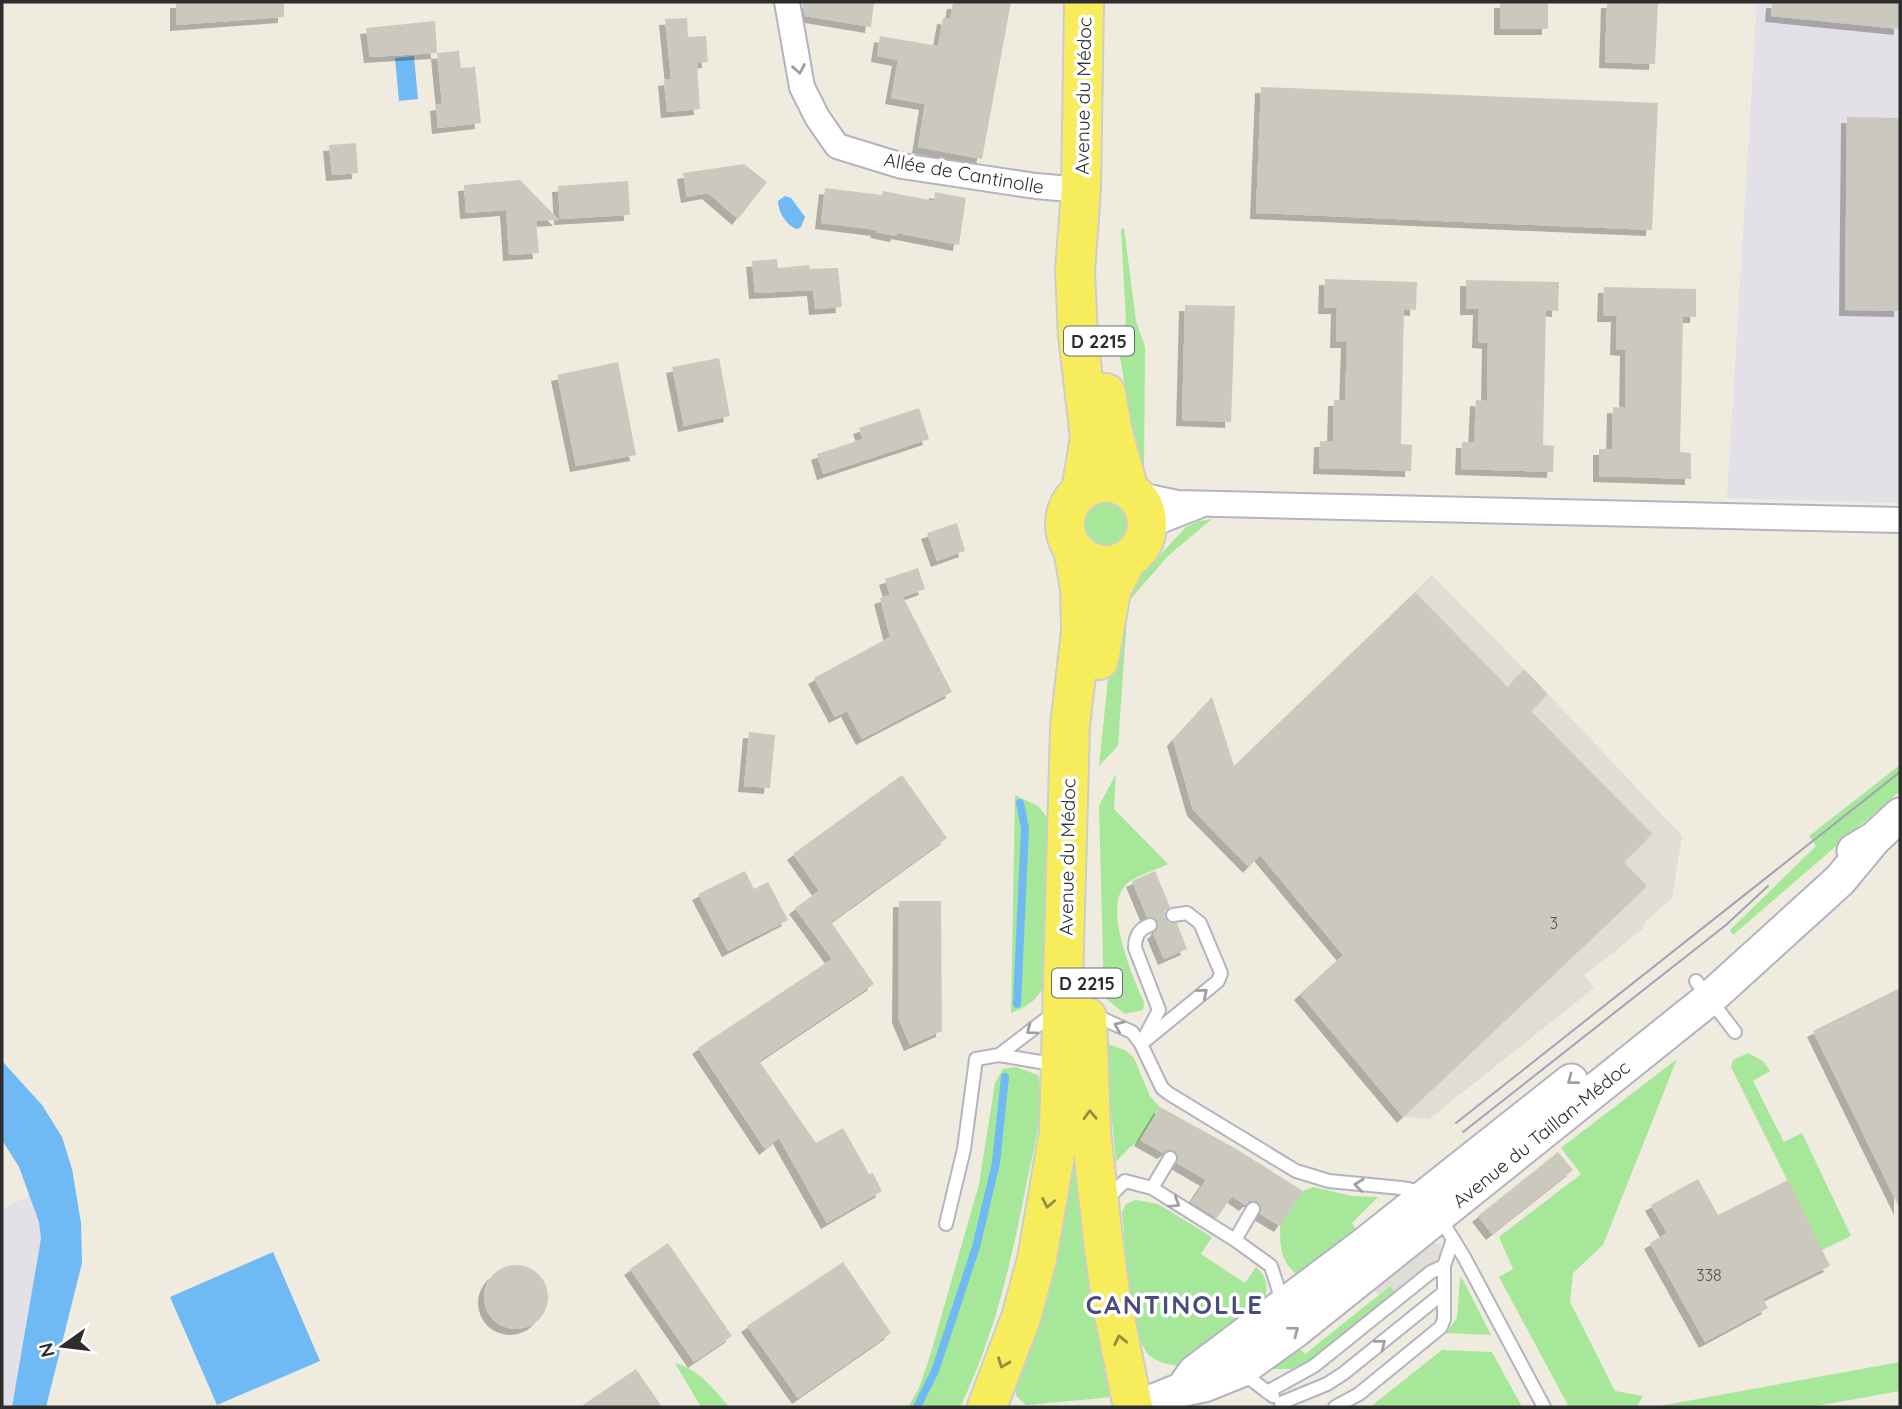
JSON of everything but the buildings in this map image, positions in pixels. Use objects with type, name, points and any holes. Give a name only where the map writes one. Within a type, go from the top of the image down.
[{"type":"main road","name":"Avenue du Médoc","points":[[1081,491],[1090,438],[1078,336],[1075,271],[1081,190],[1084,2]]},
{"type":"main road","name":"Avenue du Médoc","points":[[1081,190],[1095,269],[1100,351],[1112,433],[1137,503]]},
{"type":"main road","points":[[1092,485],[1117,485],[1137,503],[1145,540],[1137,552],[1126,561],[1103,566],[1081,557],[1073,549],[1065,528],[1066,514],[1081,491],[1092,485]]},
{"type":"main road","name":"Avenue du Médoc","points":[[1073,549],[1080,588],[1081,614],[1070,726],[1075,1009],[1111,1299],[1133,1407]]},
{"type":"main road","name":"Avenue du Médoc","points":[[987,1407],[1020,1318],[1037,1259],[1059,1132],[1062,1066],[1075,1009],[1091,733],[1103,627],[1111,591],[1126,561]]},
{"type":"street","name":"Allée de Cantinolle","points":[[787,2],[802,87],[817,117],[837,146],[902,166],[1081,190]]},
{"type":"street","points":[[1137,503],[1193,508],[1213,504]]},
{"type":"street","points":[[1137,503],[1900,520]]},
{"type":"street","name":"Avenue du Taillan-Médoc","points":[[1139,1407],[1239,1371],[1296,1330],[1439,1217],[1703,990],[1832,865],[1874,839],[1900,816]]},
{"type":"street","name":"Avenue du Taillan-Médoc","points":[[1181,1390],[1195,1372],[1283,1306],[1439,1217]]},
{"type":"lane","points":[[1141,1044],[1218,981],[1221,973],[1200,923],[1187,913],[1173,915]]},
{"type":"lane","points":[[1141,1044],[1159,1010],[1135,948],[1139,931],[1150,925]]},
{"type":"lane","points":[[1703,990],[1735,1032]]},
{"type":"lane","points":[[999,1055],[1075,1009],[1132,1032],[1141,1044],[1162,1088],[1296,1171],[1329,1181],[1418,1191],[1439,1217],[1544,1407]]},
{"type":"lane","points":[[946,1224],[964,1149],[976,1059],[999,1055],[1062,1066]]},
{"type":"lane","points":[[1190,1124],[1198,1112]]},
{"type":"lane","points":[[1152,1188],[1170,1158]]},
{"type":"lane","points":[[1281,1177],[1296,1171]]},
{"type":"lane","points":[[1099,1208],[1114,1189],[1125,1181],[1152,1188],[1271,1266],[1283,1306]]},
{"type":"lane","points":[[1235,1240],[1252,1209]]},
{"type":"lane","points":[[1335,1407],[1359,1394],[1441,1327],[1444,1319],[1444,1266],[1439,1217]]},
{"type":"lane","points":[[1268,1392],[1314,1366],[1432,1272],[1444,1266]]},
{"type":"lane","points":[[1239,1371],[1284,1405],[1344,1373],[1443,1293]]},
{"type":"shaded area","points":[[1757,2],[1900,2],[1900,503],[1727,498]]},
{"type":"shaded area","points":[[1432,575],[1524,669],[1507,686],[1415,592]]},
{"type":"shaded area","points":[[1548,694],[1682,836],[1672,898],[1645,922],[1643,929],[1584,975],[1594,988],[1429,1119],[1403,1117],[1646,886],[1624,862],[1651,834],[1531,711]]},
{"type":"shaded area","points":[[37,1192],[44,1213],[26,1407],[2,1407],[2,1209]]},
{"type":"shaded area","points":[[1429,1240],[1441,1246],[1441,1255],[1436,1261],[1396,1293],[1390,1286],[1379,1295],[1375,1291],[1380,1275]]},
{"type":"green space","points":[[1124,228],[1136,321],[1145,347],[1144,469],[1132,427],[1119,351],[1126,321],[1121,229]]},
{"type":"green space","points":[[1107,493],[1129,502],[1138,524],[1129,546],[1107,555],[1085,546],[1076,524],[1085,502]]},
{"type":"green space","points":[[1212,519],[1168,556],[1128,602],[1118,746],[1099,766],[1111,650],[1133,579],[1147,569],[1186,527]]},
{"type":"green space","points":[[1900,765],[1900,791],[1733,935],[1730,930],[1816,846],[1809,836]]},
{"type":"green space","points":[[1116,774],[1114,809],[1168,864],[1133,879],[1124,887],[1119,898],[1117,911],[1122,944],[1144,1002],[1143,1010],[1125,1014],[1104,997],[1099,806]]},
{"type":"green space","points":[[1015,795],[1038,806],[1051,822],[1049,976],[1034,999],[1025,1007],[1011,1013]]},
{"type":"green space","points":[[1108,1044],[1125,1050],[1134,1058],[1150,1096],[1160,1107],[1140,1140],[1116,1162],[1110,1101]]},
{"type":"green space","points":[[1748,1053],[1763,1061],[1770,1071],[1753,1081],[1784,1142],[1802,1133],[1851,1236],[1822,1250],[1731,1067],[1733,1060]]},
{"type":"green space","points":[[1677,1059],[1603,1245],[1573,1273],[1570,1302],[1615,1391],[1643,1396],[1637,1406],[1569,1407],[1499,1277],[1513,1269],[1499,1237],[1581,1174],[1561,1148]]},
{"type":"green space","points":[[1015,1067],[1038,1075],[1039,1115],[1015,1239],[993,1325],[960,1407],[908,1407],[919,1388],[930,1356],[979,1184],[995,1083],[1003,1069]]},
{"type":"green space","points":[[1071,1129],[1113,1397],[1026,1405],[1017,1397],[1014,1387]]},
{"type":"green space","points":[[1313,1187],[1352,1196],[1378,1197],[1352,1223],[1360,1235],[1304,1280],[1291,1269],[1284,1257],[1280,1226],[1303,1191]]},
{"type":"green space","points":[[1136,1200],[1158,1204],[1212,1237],[1201,1254],[1245,1283],[1256,1267],[1266,1282],[1265,1299],[1189,1367],[1168,1364],[1153,1358],[1143,1345],[1137,1329],[1129,1288],[1122,1212],[1126,1204]]},
{"type":"green space","points":[[1460,1277],[1491,1335],[1446,1333],[1457,1318]]},
{"type":"green space","points":[[1390,1286],[1396,1293],[1309,1362],[1292,1369],[1273,1369],[1272,1366],[1284,1353],[1301,1350],[1305,1354]]},
{"type":"green space","points":[[1442,1350],[1492,1352],[1522,1407],[1370,1407]]},
{"type":"green space","points":[[1900,1362],[1900,1391],[1810,1407],[1654,1407]]},
{"type":"green space","points":[[675,1363],[699,1375],[729,1407],[701,1407]]},
{"type":"water","points":[[414,56],[418,99],[399,101],[395,58]]},
{"type":"water","points":[[785,196],[791,198],[805,217],[801,227],[797,229],[787,222],[780,210],[778,201]]},
{"type":"water","points":[[2,1061],[42,1105],[62,1137],[72,1169],[81,1223],[82,1263],[46,1407],[12,1407],[41,1239],[39,1222],[19,1167],[2,1140]]},
{"type":"water","points":[[273,1252],[320,1361],[217,1405],[170,1297]]},
{"type":"waterway","points":[[1017,1004],[1025,828],[1020,803]]},
{"type":"waterway","points":[[917,1407],[935,1371],[976,1247],[996,1163],[1005,1077]]},
{"type":"tram line","points":[[1456,1123],[1900,772]]},
{"type":"tram line","points":[[1463,1132],[1726,925],[1768,886]]},
{"type":"district","name":"CANTINOLLE","points":[[1175,1304]]}]
